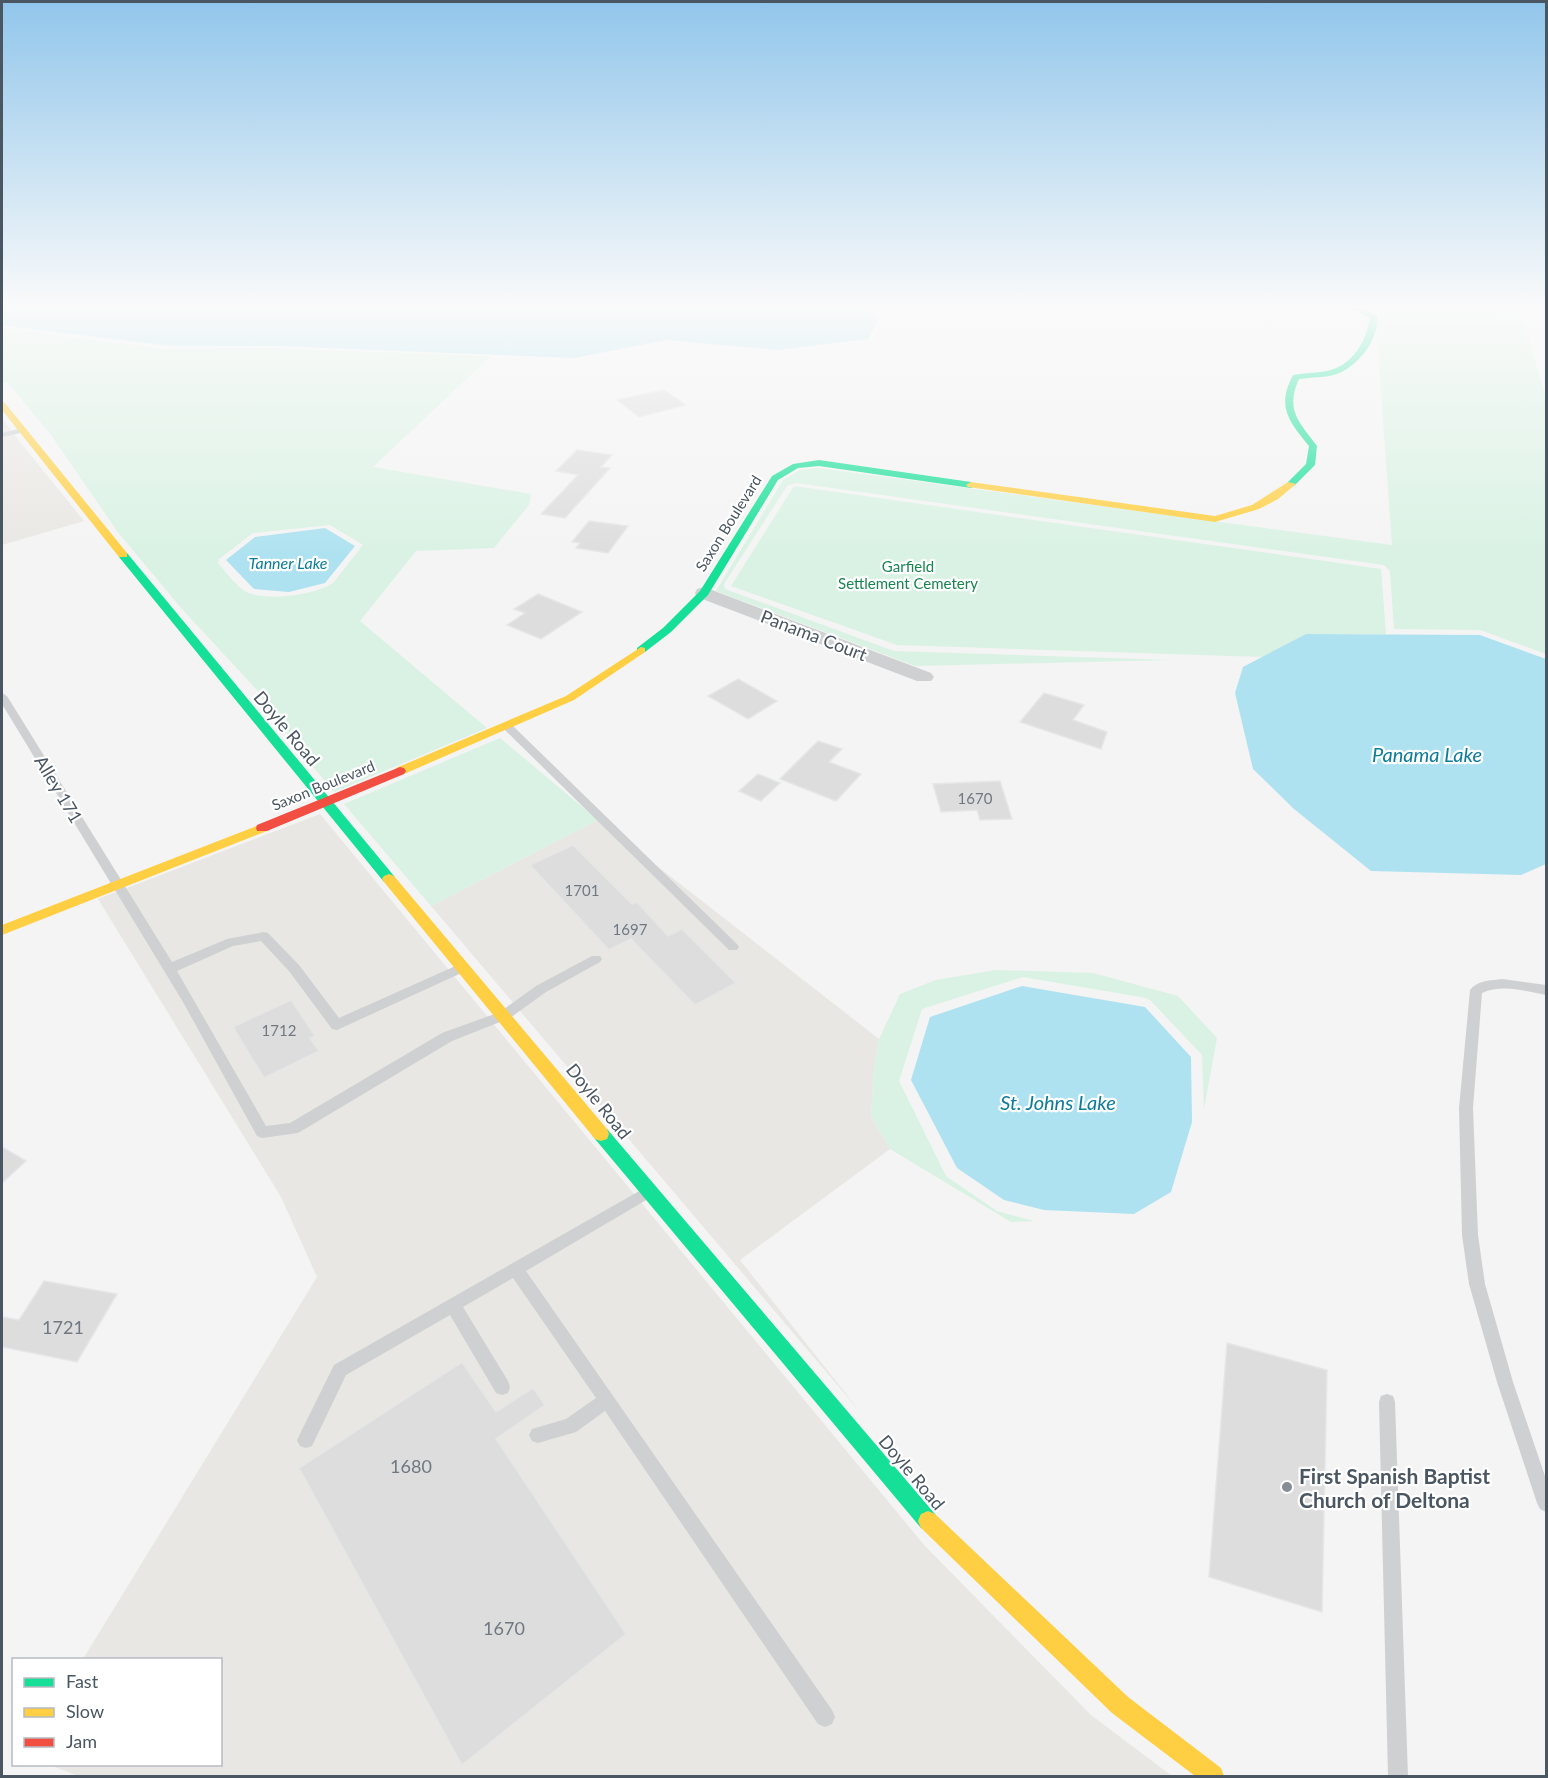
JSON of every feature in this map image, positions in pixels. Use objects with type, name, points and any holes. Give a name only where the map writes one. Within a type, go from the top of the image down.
[{"type":"main road","name":"Saxon Boulevard","points":[[2,930],[116,883],[327,802],[508,727],[570,698],[620,666],[667,630],[704,593],[775,477],[796,466],[819,463],[1215,519],[1237,516],[1280,494],[1310,465],[1313,447],[1286,410],[1287,391]]},
{"type":"main road","name":"Doyle Road","points":[[2,405],[649,1191],[938,1531],[1120,1705],[1213,1776]]},
{"type":"street","name":"Panama Court","points":[[704,593],[924,677]]},
{"type":"lane","points":[[2,435],[22,430]]},
{"type":"lane","name":"Alley 171","points":[[2,696],[169,969],[262,1132],[293,1129],[447,1037],[505,1015]]},
{"type":"lane","points":[[508,727],[733,947]]},
{"type":"lane","points":[[169,969],[231,942],[264,936],[294,968],[337,1025],[465,967]]},
{"type":"lane","points":[[505,1015],[541,989],[596,958]]},
{"type":"lane","points":[[1546,990],[1522,985],[1490,983],[1476,990],[1466,1108],[1470,1234],[1477,1284],[1505,1382],[1546,1503]]},
{"type":"lane","points":[[306,1440],[340,1370],[649,1191]]},
{"type":"lane","points":[[516,1269],[825,1718]]},
{"type":"lane","points":[[453,1306],[502,1387]]},
{"type":"lane","points":[[538,1435],[570,1426],[607,1400]]},
{"type":"lane","points":[[1387,1402],[1398,1776]]},
{"type":"shaded area","points":[[2,418],[13,433],[84,521],[2,545]]},
{"type":"shaded area","points":[[320,814],[925,1546],[1091,1715],[1172,1776],[78,1776],[53,1766],[222,1766],[222,1658],[84,1658],[317,1277],[281,1197],[98,899]]},
{"type":"shaded area","points":[[598,820],[879,1039],[874,1069],[871,1116],[890,1149],[740,1260],[862,1414],[431,906]]},
{"type":"green space","points":[[14,391],[454,391],[373,467],[531,494],[529,505],[494,548],[416,551],[360,621],[487,728],[334,792],[296,746],[257,690],[182,609],[117,531],[51,435]],"holes":[[[330,525],[363,545],[333,583],[315,591],[292,596],[258,595],[249,593],[236,584],[218,563],[219,559],[253,533]]]},
{"type":"green space","points":[[1381,391],[1544,391],[1546,399],[1546,654],[1480,630],[1394,629],[1390,571],[1384,565],[796,483],[787,486],[724,584],[725,589],[894,651],[1172,660],[915,666],[716,591],[783,480],[800,470],[818,468],[1392,545]]},
{"type":"green space","name":"Garfield Settlement Cemetery","points":[[794,486],[1381,569],[1386,634],[1306,634],[1263,657],[897,645],[731,586]]},
{"type":"green space","points":[[500,738],[598,820],[431,906],[344,804]]},
{"type":"green space","points":[[996,970],[1093,973],[1178,996],[1217,1038],[1204,1109],[1202,1055],[1146,998],[1023,977],[922,1009],[899,1081],[946,1176],[997,1211],[1034,1221],[1011,1222],[890,1149],[871,1116],[874,1069],[879,1039],[900,994],[936,980]]},
{"type":"water","name":"Tanner Lake","points":[[325,528],[355,546],[325,583],[289,592],[254,589],[226,560],[255,537]]},
{"type":"water","name":"Panama Lake","points":[[1306,634],[1480,635],[1546,659],[1546,864],[1521,875],[1371,871],[1294,809],[1253,769],[1235,693],[1243,667]]},
{"type":"water","name":"St. Johns Lake","points":[[1022,986],[1145,1007],[1191,1057],[1192,1122],[1171,1192],[1134,1214],[1044,1210],[1004,1200],[957,1168],[911,1080],[930,1017]]},
{"type":"building","points":[[665,391],[686,405],[639,417],[617,400]]},
{"type":"building","points":[[577,450],[612,455],[601,467],[610,468],[565,518],[541,514],[578,475],[556,471]]},
{"type":"building","points":[[589,521],[628,526],[608,553],[576,548],[580,543],[572,542]]},
{"type":"building","points":[[538,594],[582,612],[541,639],[507,625],[525,613],[514,609]]},
{"type":"building","points":[[738,679],[777,701],[748,719],[708,696]]},
{"type":"building","points":[[1044,693],[1084,705],[1073,720],[1107,732],[1101,749],[1020,722]]},
{"type":"building","points":[[818,741],[842,749],[829,762],[861,774],[836,801],[780,779]]},
{"type":"building","points":[[758,774],[780,783],[761,801],[739,791]]},
{"type":"building","points":[[1000,781],[1012,819],[980,820],[977,810],[941,812],[933,784]]},
{"type":"building","points":[[573,845],[632,904],[637,902],[668,936],[682,929],[736,983],[695,1005],[631,939],[609,950],[530,865]]},
{"type":"building","points":[[291,1000],[315,1036],[310,1038],[319,1051],[264,1078],[233,1027]]},
{"type":"building","points":[[2,1147],[26,1161],[2,1183]]},
{"type":"building","points":[[44,1281],[117,1294],[77,1362],[2,1347],[2,1317],[19,1320]]},
{"type":"building","points":[[1227,1343],[1327,1370],[1322,1612],[1209,1577]]},
{"type":"building","points":[[462,1362],[496,1412],[533,1388],[545,1405],[496,1439],[626,1634],[462,1765],[299,1468]]},
{"type":"traffic: fast","points":[[1290,391],[1288,406],[1291,414],[1313,446],[1310,465],[1291,484]]},
{"type":"traffic: fast","points":[[641,650],[667,630],[704,593],[775,478],[796,466],[819,463],[971,485]]},
{"type":"traffic: fast","points":[[123,555],[389,879]]},
{"type":"traffic: fast","points":[[601,1134],[928,1521]]},
{"type":"traffic: slow","points":[[2,405],[123,555]]},
{"type":"traffic: slow","points":[[971,485],[1215,519],[1236,515],[1256,507],[1291,484]]},
{"type":"traffic: slow","points":[[400,771],[570,698],[641,650]]},
{"type":"traffic: slow","points":[[2,930],[262,828]]},
{"type":"traffic: slow","points":[[389,879],[601,1134]]},
{"type":"traffic: slow","points":[[928,1521],[1120,1705],[1213,1776]]},
{"type":"traffic: jam","points":[[262,828],[400,771]]},
{"type":"place","name":"First Spanish Baptist Church of Deltona","points":[[1287,1487]]}]
